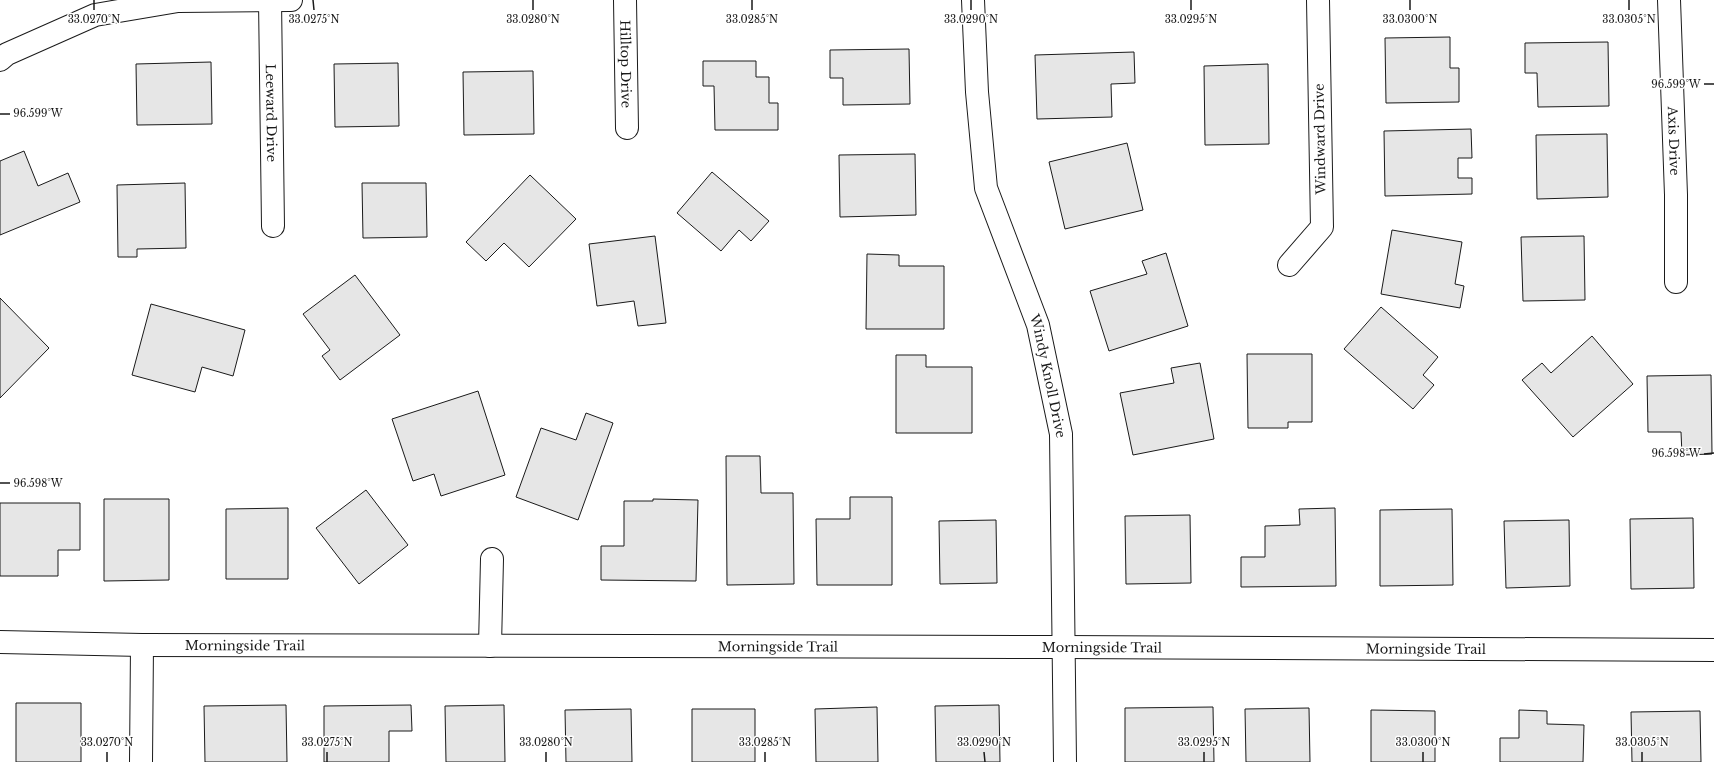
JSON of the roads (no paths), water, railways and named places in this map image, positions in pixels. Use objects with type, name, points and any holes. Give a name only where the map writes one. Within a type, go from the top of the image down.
[{"type":"street","name":"Leeward Drive","points":[[270,0],[273,226]]},
{"type":"street","points":[[0,60],[7,54],[95,15],[178,2],[291,0]]},
{"type":"street","name":"Hilltop Drive","points":[[625,0],[627,128]]},
{"type":"street","name":"Windy Knoll Drive","points":[[973,0],[977,92],[986,188],[1038,325],[1061,434],[1065,762]]},
{"type":"street","name":"Windward Drive","points":[[1289,266],[1322,227],[1318,0]]},
{"type":"street","name":"Axis Drive","points":[[1669,0],[1676,195],[1676,282]]},
{"type":"street","points":[[490,646],[492,559]]},
{"type":"street","name":"Morningside Trail","points":[[0,642],[142,645],[1714,650]]},
{"type":"street","points":[[141,762],[142,645]]}]
